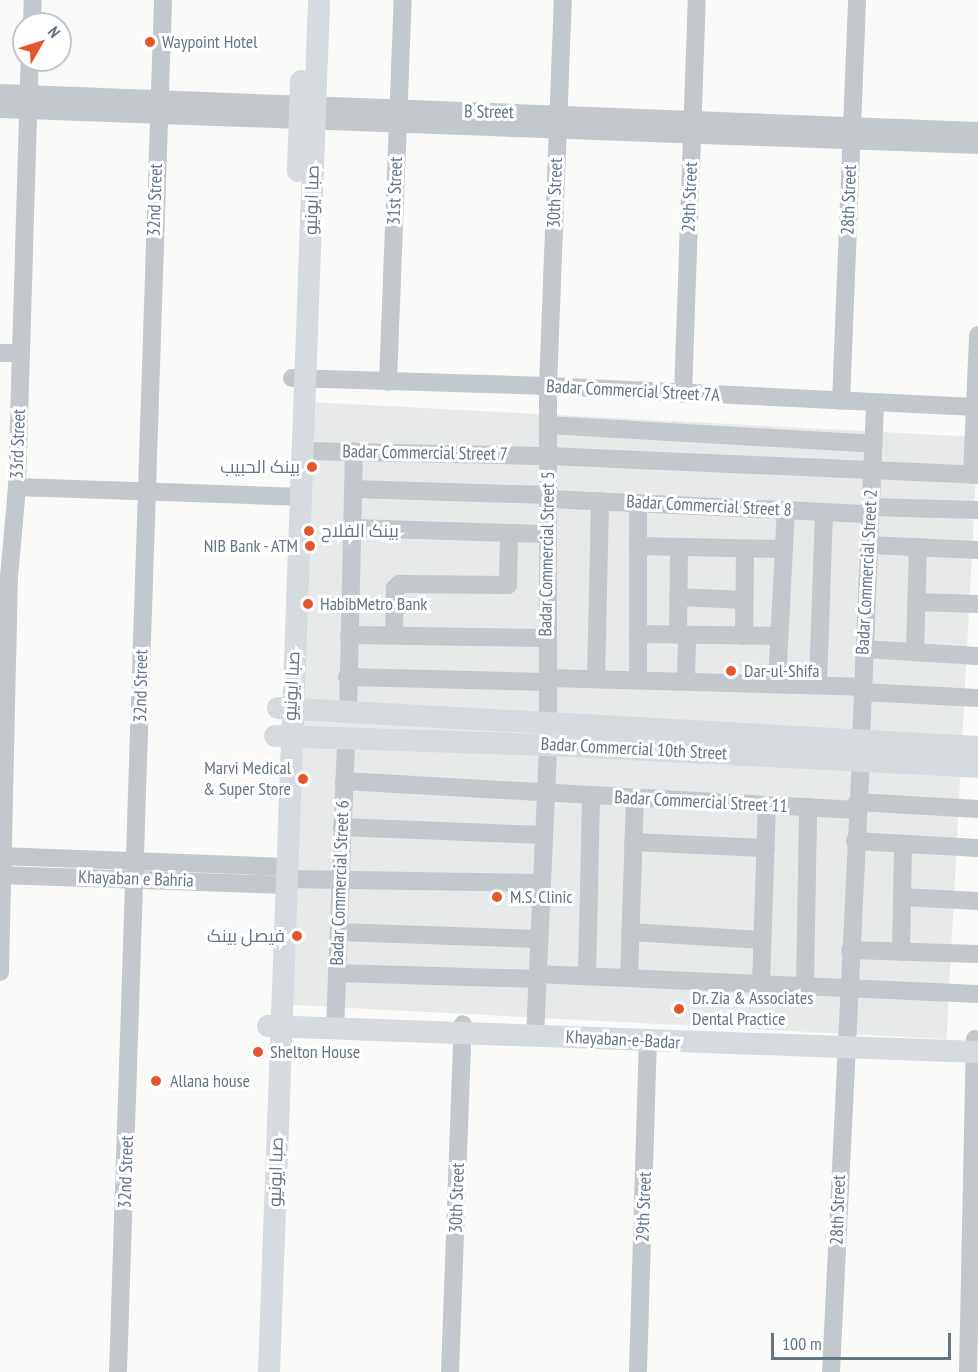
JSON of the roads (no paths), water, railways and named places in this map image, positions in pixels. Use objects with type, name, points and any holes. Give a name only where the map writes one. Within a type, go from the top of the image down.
[{"type":"main road","name":"صبا ایونیو","points":[[254,1372],[281,876],[282,736],[299,379],[308,113],[304,0]]},
{"type":"main road","name":"صبا ایونیو","points":[[308,113],[320,0]]},
{"type":"main road","name":"صبا ایونیو","points":[[294,496],[302,451],[299,379]]},
{"type":"main road","name":"Badar Commercial 10th Street","points":[[284,708],[548,734],[861,750],[978,747]]},
{"type":"main road","name":"Badar Commercial 10th Street","points":[[282,736],[346,738],[548,734]]},
{"type":"main road","name":"Badar Commercial 10th Street","points":[[861,750],[978,767]]},
{"type":"main road","name":"صبا ایونیو","points":[[269,1372],[274,1021]]},
{"type":"main road","name":"Khayaban-e-Badar","points":[[274,1021],[977,1046]]},
{"type":"main road","name":"Khayaban-e-Badar","points":[[535,1031],[648,1042],[845,1041]]},
{"type":"street","name":"32nd Street","points":[[118,1372],[137,869],[145,489],[163,0]]},
{"type":"street","name":"31st Street","points":[[388,382],[403,0]]},
{"type":"street","name":"30th Street","points":[[548,386],[563,0]]},
{"type":"street","name":"29th Street","points":[[683,393],[697,0]]},
{"type":"street","name":"28th Street","points":[[841,401],[857,0]]},
{"type":"street","name":"33rd Street","points":[[0,972],[9,577],[16,487],[9,434],[21,353],[29,72]]},
{"type":"street","name":"B Street","points":[[0,93],[28,102],[852,134],[978,145]]},
{"type":"street","name":"B Street","points":[[0,109],[28,102]]},
{"type":"street","name":"B Street","points":[[852,134],[978,131]]},
{"type":"street","points":[[975,475],[978,335]]},
{"type":"street","points":[[0,353],[21,353]]},
{"type":"street","name":"Badar Commercial Street 7A","points":[[299,379],[548,386],[975,407]]},
{"type":"street","name":"Badar Commercial Street 5","points":[[535,1031],[548,734],[546,638],[548,386]]},
{"type":"street","name":"Badar Commercial Street 2","points":[[845,1041],[861,750],[875,403]]},
{"type":"street","points":[[548,424],[873,444]]},
{"type":"street","name":"Badar Commercial Street 7","points":[[302,451],[548,456],[975,475]]},
{"type":"street","points":[[348,714],[347,677],[354,451]]},
{"type":"street","points":[[16,487],[145,489],[294,496]]},
{"type":"street","name":"Badar Commercial Street 8","points":[[354,489],[824,512],[978,510]]},
{"type":"street","points":[[596,679],[600,501]]},
{"type":"street","points":[[638,503],[638,679]]},
{"type":"street","points":[[777,681],[786,510]]},
{"type":"street","points":[[818,684],[824,512]]},
{"type":"street","points":[[353,528],[548,534]]},
{"type":"street","points":[[394,635],[395,588],[399,584],[508,585],[509,533]]},
{"type":"street","points":[[869,545],[978,550]]},
{"type":"street","points":[[638,546],[784,549]]},
{"type":"street","points":[[679,547],[678,597],[686,680]]},
{"type":"street","points":[[915,652],[918,547]]},
{"type":"street","points":[[744,636],[745,549]]},
{"type":"street","points":[[678,597],[744,600]]},
{"type":"street","points":[[916,602],[978,604]]},
{"type":"street","points":[[638,634],[779,636]]},
{"type":"street","points":[[349,635],[546,638]]},
{"type":"street","points":[[864,649],[978,656]]},
{"type":"street","points":[[347,677],[777,681],[978,698]]},
{"type":"street","name":"Badar Commercial Street 6","points":[[335,1022],[346,738]]},
{"type":"street","name":"Badar Commercial Street 11","points":[[344,781],[808,807],[978,809]]},
{"type":"street","points":[[587,976],[591,796]]},
{"type":"street","points":[[628,978],[635,798]]},
{"type":"street","points":[[761,984],[767,805]]},
{"type":"street","points":[[806,986],[808,807]]},
{"type":"street","points":[[342,827],[543,835]]},
{"type":"street","points":[[855,841],[978,848]]},
{"type":"street","points":[[633,842],[766,848]]},
{"type":"street","points":[[901,952],[903,844]]},
{"type":"street","points":[[2,856],[137,869]]},
{"type":"street","name":"Khayaban e Bahria","points":[[2,875],[137,869],[281,876],[541,883]]},
{"type":"street","points":[[902,897],[978,901]]},
{"type":"street","points":[[339,932],[539,939]]},
{"type":"street","points":[[630,932],[762,940]]},
{"type":"street","points":[[850,950],[978,954]]},
{"type":"street","points":[[337,973],[587,976],[978,993]]},
{"type":"street","name":"30th Street","points":[[450,1372],[463,1029]]},
{"type":"street","name":"28th Street","points":[[831,1372],[845,1041]]},
{"type":"street","name":"29th Street","points":[[638,1372],[648,1042]]},
{"type":"street","points":[[968,1372],[977,1046]]},
{"type":"place","name":"Waypoint Hotel","points":[[150,42]]},
{"type":"place","name":"بينک الحبيب","points":[[312,467]]},
{"type":"place","name":"بینک الفلاح","points":[[309,531]]},
{"type":"place","name":"NIB Bank - ATM","points":[[310,546]]},
{"type":"place","name":"HabibMetro Bank","points":[[308,604]]},
{"type":"place","name":"Dar-ul-Shifa","points":[[731,671]]},
{"type":"place","name":"Marvi Medical & Super Store","points":[[303,779]]},
{"type":"place","name":"M.S. Clinic","points":[[497,897]]},
{"type":"place","name":"فیصل بینک","points":[[297,936]]},
{"type":"place","name":"Dr. Zia & Associates Dental Practice","points":[[679,1009]]},
{"type":"place","name":"Shelton House","points":[[258,1052]]},
{"type":"place","name":"Allana house","points":[[156,1081]]}]
